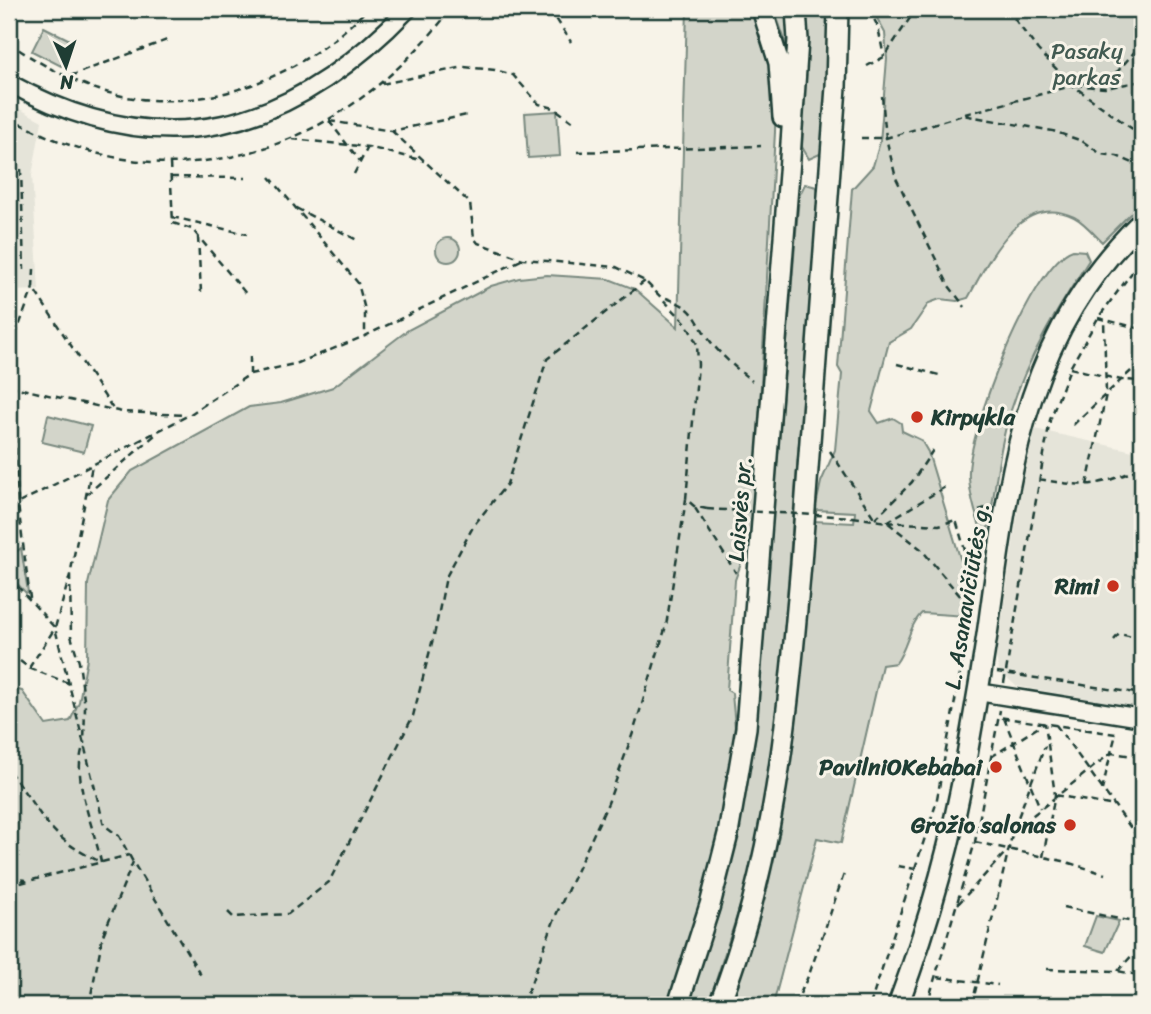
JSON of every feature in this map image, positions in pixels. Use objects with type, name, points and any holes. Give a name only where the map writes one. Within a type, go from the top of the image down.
[{"type":"main road","points":[[762,9],[779,63],[787,192]]},
{"type":"main road","name":"Laisvės pr.","points":[[678,1005],[710,905],[728,834],[746,728],[798,40],[796,9]]},
{"type":"main road","points":[[719,1005],[755,895],[773,810],[788,711],[836,88],[838,9]]},
{"type":"main road","name":"L. Asanavičiūtės g.","points":[[898,1005],[940,871],[967,759],[1012,464],[1024,415],[1064,324],[1110,258],[1142,221]]},
{"type":"street","points":[[9,83],[68,113],[122,126],[178,130],[230,124],[290,101],[327,80],[357,59],[408,9]]},
{"type":"street","points":[[978,692],[1142,718]]},
{"type":"path","points":[[9,11],[15,9]]},
{"type":"path","points":[[9,43],[99,90],[144,98],[195,99],[223,95],[270,78],[305,61],[334,40],[367,9]]},
{"type":"path","points":[[550,9],[571,42]]},
{"type":"path","points":[[869,9],[878,27],[884,57]]},
{"type":"path","points":[[867,66],[884,57],[916,9]]},
{"type":"path","points":[[1007,9],[1038,50],[1072,85],[1142,136]]},
{"type":"path","points":[[70,76],[167,40]]},
{"type":"path","points":[[862,138],[886,138],[1106,77],[1118,71],[1142,43]]},
{"type":"path","points":[[378,85],[464,67],[495,70],[513,75],[538,104],[554,107],[576,124]]},
{"type":"path","points":[[1072,85],[1105,88],[1142,81]]},
{"type":"path","points":[[882,96],[886,138],[896,178],[949,286],[965,307]]},
{"type":"path","points":[[360,161],[329,121],[392,131],[467,115]]},
{"type":"path","points":[[963,115],[1053,131],[1082,141],[1101,154],[1117,156],[1142,167]]},
{"type":"path","points":[[9,117],[44,137]]},
{"type":"path","points":[[392,131],[470,203],[474,238],[478,243],[523,259],[616,267],[645,281],[663,298],[686,323],[697,344],[698,365],[686,499],[666,626],[608,803],[556,915],[523,1005]]},
{"type":"path","points":[[289,139],[368,148],[426,162]]},
{"type":"path","points":[[578,152],[761,146]]},
{"type":"path","points":[[354,174],[368,148]]},
{"type":"path","points":[[170,163],[173,223],[192,229],[248,296]]},
{"type":"path","points":[[9,169],[21,169],[24,270]]},
{"type":"path","points":[[171,177],[246,178]]},
{"type":"path","points":[[270,177],[358,283],[365,310],[365,336]]},
{"type":"path","points":[[293,206],[357,240]]},
{"type":"path","points":[[172,217],[247,234]]},
{"type":"path","points":[[198,237],[201,292]]},
{"type":"path","points":[[9,508],[159,432],[250,374],[298,363],[365,336],[523,259]]},
{"type":"path","points":[[1142,259],[1098,318],[1070,368],[1050,420],[1005,673],[1142,694]]},
{"type":"path","points":[[30,598],[18,505],[10,386],[11,348],[33,288],[34,269]]},
{"type":"path","points":[[228,912],[233,918],[288,914],[329,882],[413,716],[446,577],[474,525],[507,484],[532,413],[547,359],[645,281]]},
{"type":"path","points":[[33,288],[113,409]]},
{"type":"path","points":[[663,298],[684,304],[696,314],[708,338],[751,381]]},
{"type":"path","points":[[1098,318],[1142,329]]},
{"type":"path","points":[[1087,485],[1106,394],[1104,319]]},
{"type":"path","points":[[9,326],[18,326]]},
{"type":"path","points":[[250,356],[250,374]]},
{"type":"path","points":[[1073,425],[1142,361]]},
{"type":"path","points":[[897,365],[939,374]]},
{"type":"path","points":[[1070,368],[1104,377],[1142,381]]},
{"type":"path","points":[[10,386],[122,412],[189,415]]},
{"type":"path","points":[[86,495],[159,432]]},
{"type":"path","points":[[875,519],[912,482],[933,450]]},
{"type":"path","points":[[830,451],[875,519]]},
{"type":"path","points":[[29,667],[55,628],[71,575],[92,466]]},
{"type":"path","points":[[1039,479],[1103,485],[1142,467]]},
{"type":"path","points":[[887,522],[946,487]]},
{"type":"path","points":[[686,499],[694,506],[736,573]]},
{"type":"path","points":[[694,506],[939,525],[956,520],[972,574],[972,609],[936,804],[870,1005]]},
{"type":"path","points":[[887,522],[921,549],[972,609]]},
{"type":"path","points":[[71,575],[71,636],[79,662],[86,727],[78,780],[94,826],[101,862]]},
{"type":"path","points":[[9,577],[55,628],[104,825],[120,836],[132,862],[202,977]]},
{"type":"path","points":[[1114,640],[1119,634],[1142,639]]},
{"type":"path","points":[[20,662],[68,683]]},
{"type":"path","points":[[1136,693],[1142,669]]},
{"type":"path","points":[[926,1005],[937,977],[975,842],[999,717],[1116,734],[1102,791]]},
{"type":"path","points":[[1004,718],[1032,780],[1040,808]]},
{"type":"path","points":[[990,758],[1045,723]]},
{"type":"path","points":[[1042,857],[1055,795],[1045,744],[1045,723]]},
{"type":"path","points":[[1056,725],[1087,772],[1141,842]]},
{"type":"path","points":[[972,1005],[1013,831],[1045,744]]},
{"type":"path","points":[[1013,831],[1111,753],[1142,757]]},
{"type":"path","points":[[9,771],[48,827],[64,843],[101,862]]},
{"type":"path","points":[[1055,795],[1114,806]]},
{"type":"path","points":[[975,842],[1105,874]]},
{"type":"path","points":[[957,905],[1008,849]]},
{"type":"path","points":[[9,886],[129,855]]},
{"type":"path","points":[[89,1005],[103,935],[132,862]]},
{"type":"path","points":[[898,866],[915,869]]},
{"type":"path","points":[[795,1005],[810,972],[844,874]]},
{"type":"path","points":[[9,878],[31,880]]},
{"type":"path","points":[[1063,906],[1142,924]]},
{"type":"path","points":[[1118,971],[1142,944]]},
{"type":"path","points":[[1047,969],[1118,971],[1142,976]]},
{"type":"path","points":[[937,977],[998,985]]},
{"type":"shaded area","points":[[9,103],[42,121],[32,175],[39,290],[13,291],[14,324],[9,324]]},
{"type":"shaded area","points":[[1035,429],[1142,453],[1142,708],[1016,686],[999,670],[996,656],[1022,485]]},
{"type":"green space","points":[[687,9],[756,9],[776,88],[753,531],[735,580],[727,690],[732,693],[735,741],[725,808],[709,875],[667,1005],[9,1005],[9,688],[22,691],[46,725],[70,721],[79,702],[87,659],[88,584],[108,500],[132,471],[249,407],[281,403],[333,387],[408,330],[491,286],[519,278],[547,275],[609,279],[635,289],[678,327]]},
{"type":"green space","points":[[774,9],[787,9],[787,46]]},
{"type":"green space","points":[[807,9],[830,9],[831,50],[822,153],[809,159],[802,147]]},
{"type":"green space","name":"Pasakų parkas","points":[[872,9],[1142,9],[1142,202],[1102,242],[1078,219],[1055,212],[1037,214],[1022,222],[996,250],[968,298],[957,301],[940,299],[929,303],[911,329],[889,342],[871,411],[879,423],[893,418],[901,423],[902,431],[921,440],[928,452],[967,581],[966,616],[922,613],[896,663],[882,665],[841,843],[817,838],[773,1005],[729,1005],[750,947],[779,827],[797,705],[814,521],[854,523],[855,512],[815,510],[821,482],[835,450],[842,374],[838,367],[852,189],[873,166],[880,142],[887,59],[885,33]]},
{"type":"green space","points":[[44,27],[74,42],[61,66],[32,51]]},
{"type":"green space","points":[[557,111],[560,156],[528,158],[525,113]]},
{"type":"green space","points":[[805,184],[817,187],[818,195],[775,752],[746,888],[708,1005],[687,1005],[719,912],[754,745],[799,196]]},
{"type":"green space","points":[[448,238],[457,241],[460,250],[457,259],[448,262],[439,259],[436,250],[439,241]]},
{"type":"green space","points":[[1073,250],[1085,251],[1089,260],[1044,334],[1017,392],[1002,444],[986,540],[975,510],[969,478],[978,426],[1004,353],[1021,317],[1039,285],[1057,262]]},
{"type":"green space","points":[[48,415],[91,426],[84,452],[42,442]]},
{"type":"green space","points":[[21,548],[26,593],[9,575],[9,558]]},
{"type":"green space","points":[[1096,916],[1119,921],[1105,952],[1085,946]]},
{"type":"place","name":"Kirpykla","points":[[917,417]]},
{"type":"place","name":"Rimi","points":[[1113,586]]},
{"type":"place","name":"PavilniOKebabai","points":[[996,767]]},
{"type":"place","name":"Grožio salonas","points":[[1070,825]]}]
